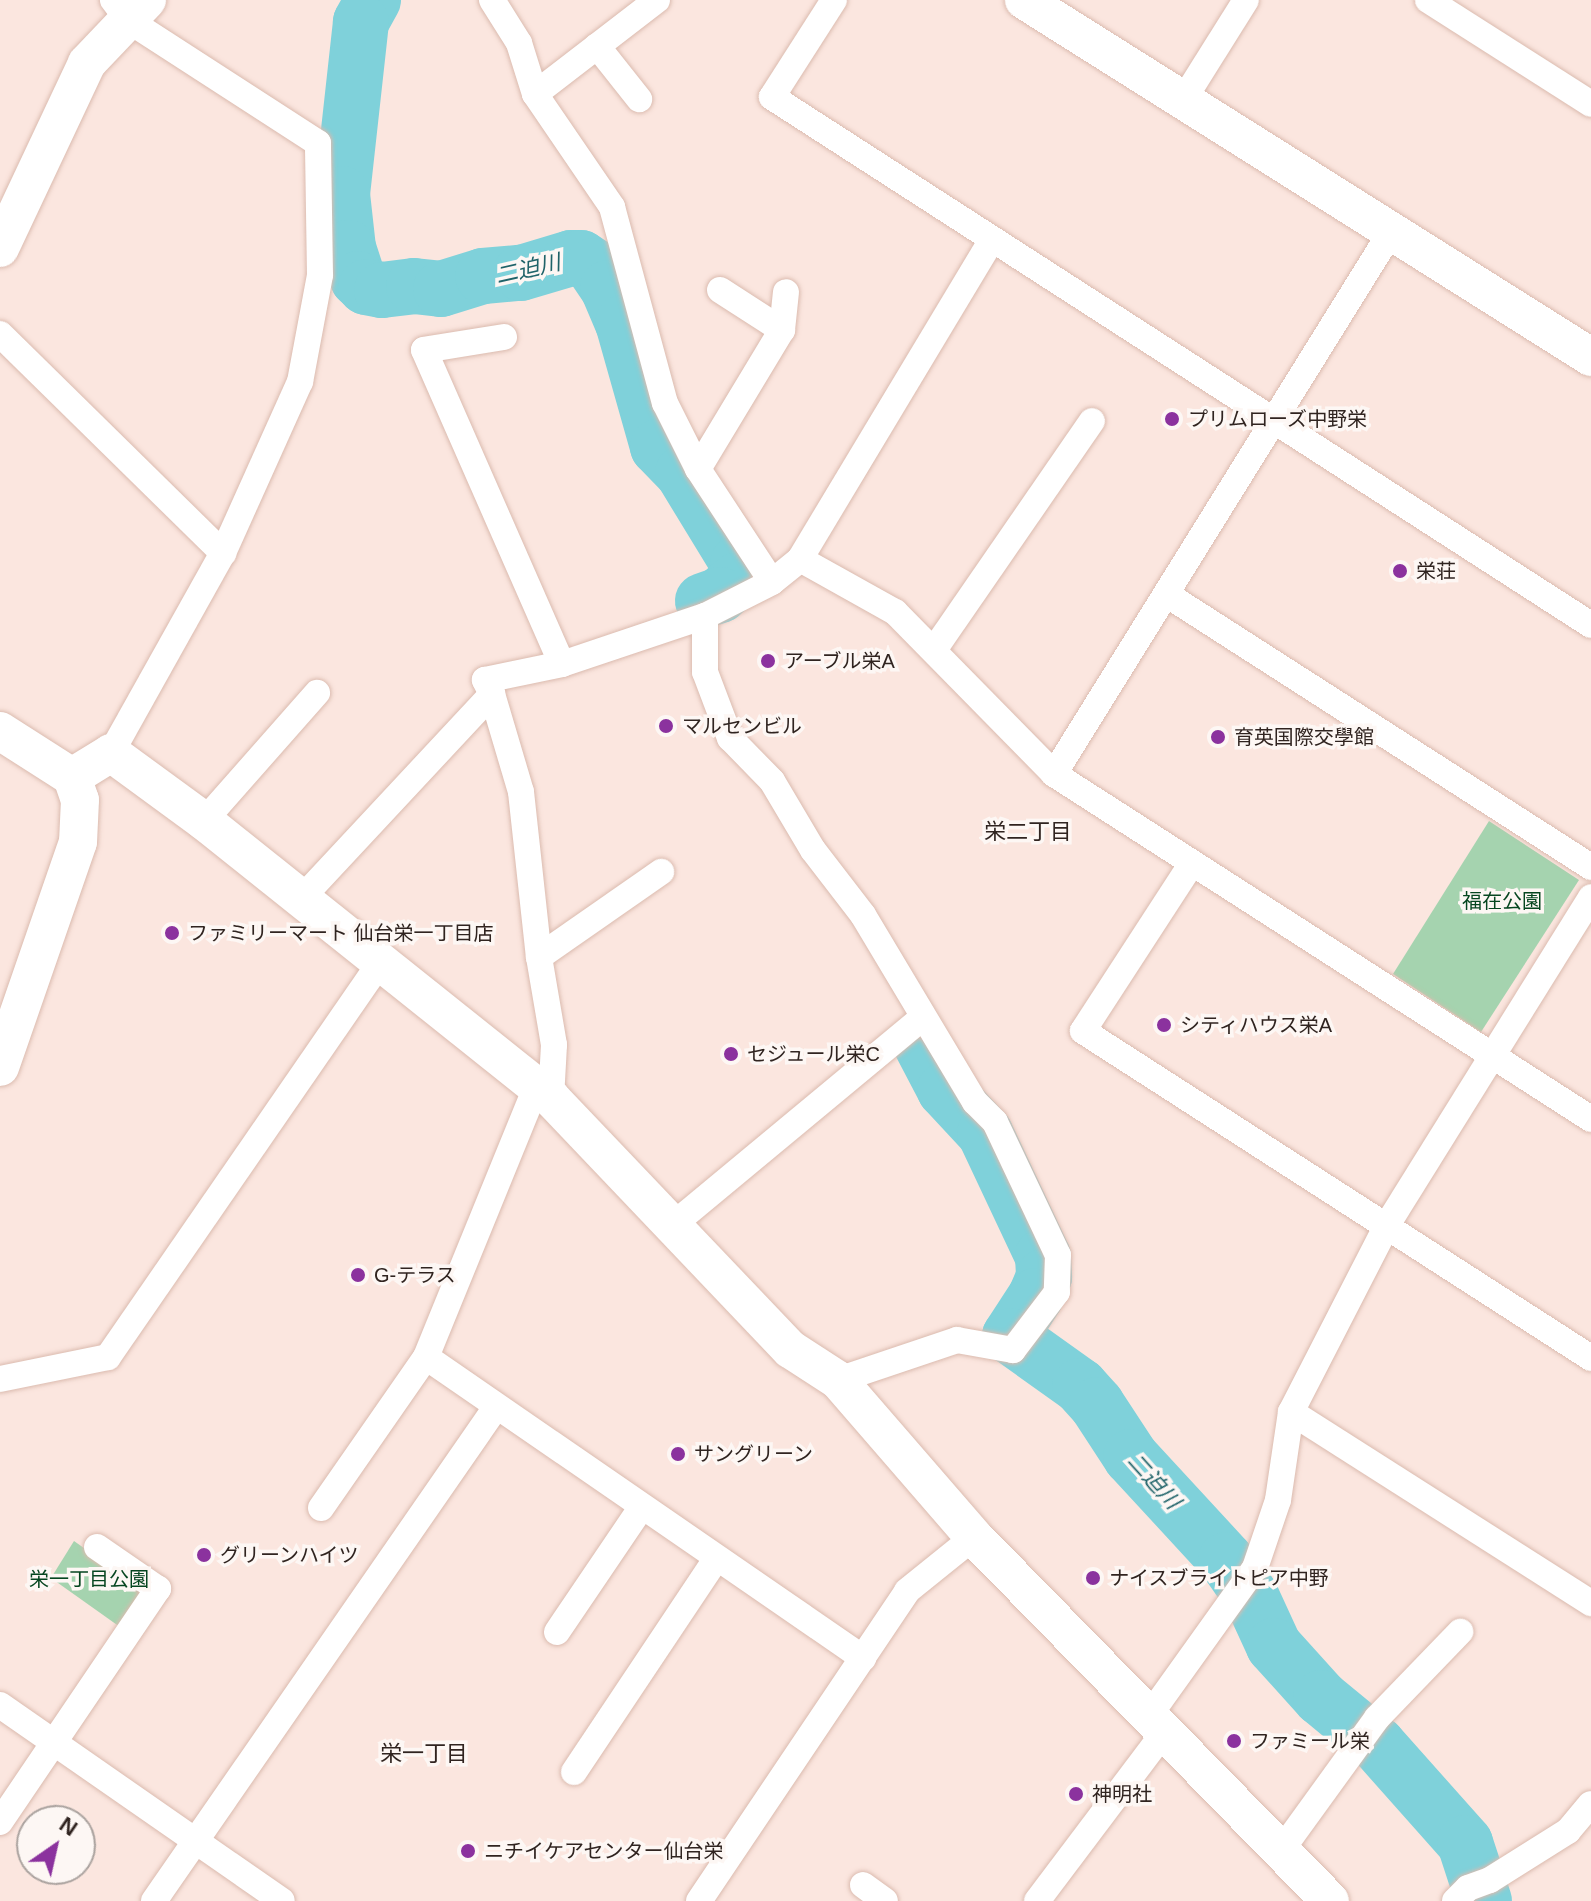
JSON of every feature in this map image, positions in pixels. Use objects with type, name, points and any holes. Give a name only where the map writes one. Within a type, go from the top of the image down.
[{"type":"street","points":[[492,0],[519,43],[535,94],[612,207],[665,403],[698,469],[772,582]]},
{"type":"street","points":[[535,94],[657,0]]},
{"type":"street","points":[[834,0],[772,97],[1591,625]]},
{"type":"street","points":[[1024,0],[1591,357]]},
{"type":"street","points":[[1182,102],[1246,0]]},
{"type":"street","points":[[1428,0],[1591,104]]},
{"type":"street","points":[[1,241],[87,63],[130,7],[318,143],[320,275],[300,382],[223,553],[111,753],[72,777]]},
{"type":"street","points":[[597,46],[639,99]]},
{"type":"street","points":[[1054,774],[1391,232]]},
{"type":"street","points":[[321,1508],[426,1357],[543,1093],[554,1045],[539,957],[521,792],[485,680],[562,664],[705,616],[772,582],[800,559],[992,239]]},
{"type":"street","points":[[720,290],[782,330]]},
{"type":"street","points":[[698,469],[782,330],[786,292]]},
{"type":"street","points":[[0,334],[223,553]]},
{"type":"street","points":[[504,337],[424,350],[562,664]]},
{"type":"street","points":[[934,650],[1092,421]]},
{"type":"street","points":[[800,559],[895,612],[1054,774],[1591,1119]]},
{"type":"street","points":[[1166,594],[1591,867]]},
{"type":"street","points":[[705,616],[705,672],[730,738],[772,781],[813,850],[863,915],[975,1102],[995,1122],[1058,1255],[1057,1292],[1013,1350],[957,1340],[838,1380]]},
{"type":"street","points":[[204,821],[317,693]]},
{"type":"street","points":[[300,900],[492,694]]},
{"type":"street","points":[[0,731],[72,777],[80,800],[78,842],[0,1067]]},
{"type":"street","points":[[111,753],[204,821],[543,1093],[674,1224],[790,1349],[838,1380],[974,1537],[1330,1901]]},
{"type":"street","points":[[1192,863],[1083,1031],[1591,1358]]},
{"type":"street","points":[[539,957],[661,872]]},
{"type":"street","points":[[1037,1901],[1156,1725],[1255,1568],[1278,1500],[1291,1412],[1387,1225],[1591,897]]},
{"type":"street","points":[[0,1379],[108,1357],[380,963]]},
{"type":"street","points":[[674,1224],[922,1018]]},
{"type":"street","points":[[426,1357],[863,1658]]},
{"type":"street","points":[[154,1901],[496,1407]]},
{"type":"street","points":[[1291,1412],[1591,1603]]},
{"type":"street","points":[[557,1632],[641,1508]]},
{"type":"street","points":[[699,1901],[907,1591],[974,1537]]},
{"type":"street","points":[[0,1822],[158,1589],[97,1547]]},
{"type":"street","points":[[574,1772],[716,1559]]},
{"type":"street","points":[[1280,1852],[1377,1718],[1460,1632]]},
{"type":"street","points":[[0,1705],[282,1901]]},
{"type":"street","points":[[1471,1889],[1568,1831],[1591,1804]]},
{"type":"street","points":[[863,1885],[885,1901]]},
{"type":"green space","name":"福在公園","points":[[1489,821],[1579,880],[1481,1032],[1393,974]]},
{"type":"green space","name":"栄一丁目公園","points":[[74,1541],[139,1587],[139,1600],[120,1627],[51,1578]]},
{"type":"waterway","name":"二迫川","points":[[373,0],[361,22],[342,194],[348,248],[358,279],[366,287],[382,290],[414,286],[441,289],[483,276],[521,273],[571,258],[581,258],[593,266],[608,288],[623,323],[658,447],[683,473],[738,563],[736,581],[720,595],[703,601]]},
{"type":"waterway","name":"二迫川","points":[[921,1044],[945,1090],[985,1133],[1043,1256],[1044,1277],[1036,1296],[1010,1336],[1080,1386],[1097,1405],[1131,1457],[1226,1560],[1251,1596],[1274,1646],[1321,1698],[1378,1745],[1465,1843],[1484,1901]]},
{"type":"place","name":"プリムローズ中野栄","points":[[1172,419]]},
{"type":"place","name":"栄荘","points":[[1400,571]]},
{"type":"place","name":"アーブル栄A","points":[[768,661]]},
{"type":"place","name":"マルセンビル","points":[[666,726]]},
{"type":"place","name":"育英国際交學館","points":[[1218,737]]},
{"type":"place","name":"ファミリーマート 仙台栄一丁目店","points":[[172,933]]},
{"type":"place","name":"シティハウス栄A","points":[[1164,1025]]},
{"type":"place","name":"セジュール栄C","points":[[731,1054]]},
{"type":"place","name":"G-テラス","points":[[358,1275]]},
{"type":"place","name":"サングリーン","points":[[678,1454]]},
{"type":"place","name":"グリーンハイツ","points":[[204,1555]]},
{"type":"place","name":"ナイスブライトピア中野","points":[[1093,1578]]},
{"type":"place","name":"ファミール栄","points":[[1234,1741]]},
{"type":"place","name":"神明社","points":[[1076,1794]]},
{"type":"place","name":"ニチイケアセンター仙台栄","points":[[468,1851]]},
{"type":"district","name":"栄二丁目","points":[[1028,832]]},
{"type":"district","name":"栄一丁目","points":[[424,1754]]}]
